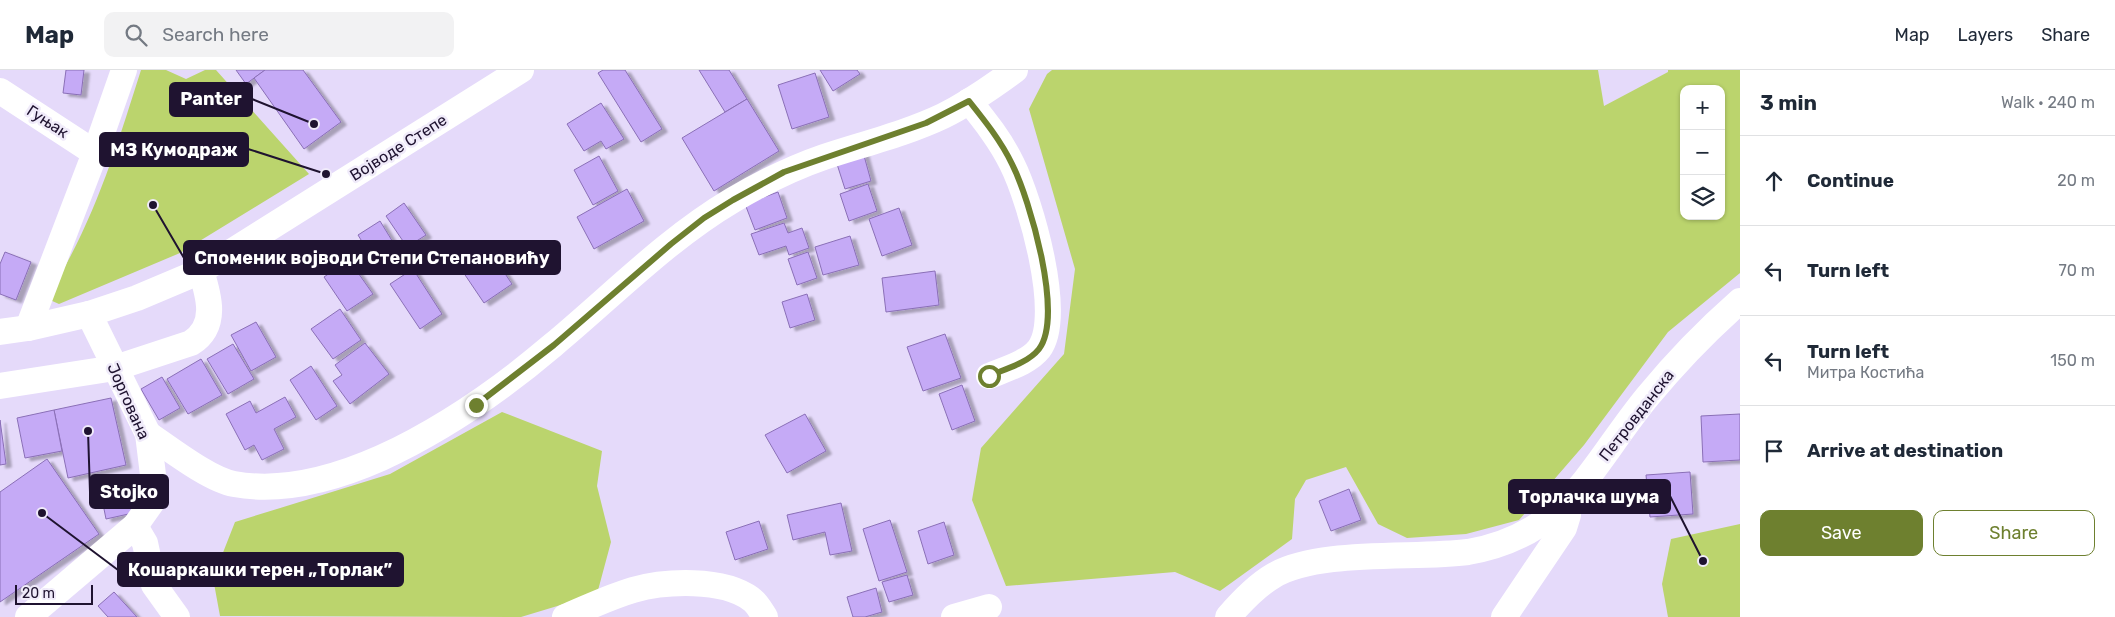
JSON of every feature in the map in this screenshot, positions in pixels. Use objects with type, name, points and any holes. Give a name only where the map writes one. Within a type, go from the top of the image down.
[{"type":"street","points":[[28,328],[95,153],[124,70]]},
{"type":"street","name":"Војводе Степе","points":[[0,332],[28,328],[89,314],[137,298],[201,271],[521,70]]},
{"type":"street","points":[[148,434],[216,478],[232,484],[291,485],[322,480],[362,467],[406,446],[476,405],[554,345],[671,244],[704,218],[733,200],[784,172],[926,123],[969,101],[1015,70]]},
{"type":"street","name":"Гуњак","points":[[0,90],[95,153]]},
{"type":"street","points":[[969,101],[993,131],[1013,165],[1028,205],[1041,256],[1048,297],[1049,322],[1040,348],[1024,360],[989,376]]},
{"type":"street","points":[[0,386],[115,368],[192,343],[201,337],[207,327],[209,302],[201,271]]},
{"type":"street","name":"Петровданска","points":[[1228,617],[1256,589],[1274,576],[1291,568],[1314,561],[1445,555],[1488,548],[1526,534],[1568,503],[1582,487],[1606,450],[1649,394],[1689,349],[1740,300]]},
{"type":"street","name":"Јоргована","points":[[28,617],[136,526],[152,502],[154,483],[148,434],[89,314]]},
{"type":"street","points":[[1504,617],[1564,528],[1568,503]]},
{"type":"street","points":[[136,526],[145,543],[154,585],[176,617]]},
{"type":"street","points":[[565,617],[634,590],[658,586],[704,585],[723,585],[736,591],[753,600],[765,617]]},
{"type":"street","points":[[954,617],[989,607]]},
{"type":"green space","points":[[141,70],[166,70],[186,79],[205,70],[216,70],[309,174],[180,253],[59,304],[50,300],[49,293],[65,267],[91,213],[113,156]]},
{"type":"green space","points":[[1052,70],[1598,70],[1604,106],[1668,72],[1668,70],[1740,70],[1740,273],[1668,332],[1584,445],[1519,520],[1466,534],[1407,538],[1378,524],[1346,467],[1306,480],[1295,499],[1292,539],[1220,591],[1175,572],[1006,586],[972,500],[981,448],[1064,354],[1075,269],[1029,109],[1047,74]]},
{"type":"green space","points":[[502,412],[602,451],[597,486],[611,542],[597,594],[521,617],[220,616],[213,578],[235,522],[390,474]]},
{"type":"green space","points":[[1740,524],[1740,617],[1668,617],[1662,584],[1671,539]]},
{"type":"building","points":[[66,70],[84,70],[81,95],[63,93]]},
{"type":"building","points":[[236,70],[265,70],[246,84]]},
{"type":"building","points":[[265,70],[303,70],[341,122],[304,149],[254,78]]},
{"type":"building","points":[[603,70],[625,70],[662,129],[641,142],[598,73]]},
{"type":"building","points":[[699,70],[729,70],[747,99],[725,112]]},
{"type":"building","points":[[820,70],[857,70],[860,74],[833,91]]},
{"type":"building","points":[[815,73],[829,117],[792,129],[778,85]]},
{"type":"building","points":[[747,99],[779,151],[714,191],[682,138]]},
{"type":"building","points":[[601,103],[624,139],[606,149],[601,141],[584,151],[567,124]]},
{"type":"building","points":[[863,152],[871,181],[845,189],[836,161]]},
{"type":"building","points":[[599,156],[618,191],[593,205],[574,170]]},
{"type":"building","points":[[868,184],[877,211],[849,221],[840,194]]},
{"type":"building","points":[[627,189],[644,221],[594,249],[577,217]]},
{"type":"building","points":[[778,192],[787,218],[755,230],[745,204]]},
{"type":"building","points":[[404,203],[426,235],[407,247],[386,216]]},
{"type":"building","points":[[899,208],[912,245],[882,256],[869,219]]},
{"type":"building","points":[[380,221],[399,252],[377,266],[358,235]]},
{"type":"building","points":[[784,223],[788,233],[802,228],[809,248],[789,255],[786,246],[759,255],[751,234]]},
{"type":"building","points":[[850,236],[859,265],[823,275],[815,247]]},
{"type":"building","points":[[487,247],[512,284],[484,303],[459,266]]},
{"type":"building","points":[[5,252],[31,262],[16,300],[0,294],[0,264]]},
{"type":"building","points":[[808,252],[817,278],[797,285],[788,259]]},
{"type":"building","points":[[349,260],[373,294],[347,311],[324,277]]},
{"type":"building","points":[[413,269],[442,314],[420,329],[390,284]]},
{"type":"building","points":[[935,271],[939,305],[886,312],[882,278]]},
{"type":"building","points":[[807,294],[815,320],[790,328],[782,302]]},
{"type":"building","points":[[340,309],[361,340],[333,359],[311,329]]},
{"type":"building","points":[[256,322],[276,357],[251,371],[231,335]]},
{"type":"building","points":[[945,334],[961,378],[923,391],[907,347]]},
{"type":"building","points":[[365,343],[389,374],[350,404],[333,381],[342,375],[335,365]]},
{"type":"building","points":[[233,344],[254,379],[228,394],[207,359]]},
{"type":"building","points":[[201,359],[222,395],[188,414],[167,379]]},
{"type":"building","points":[[311,366],[337,406],[316,420],[290,380]]},
{"type":"building","points":[[162,377],[180,408],[159,420],[141,389]]},
{"type":"building","points":[[962,385],[975,421],[952,430],[939,394]]},
{"type":"building","points":[[285,397],[296,417],[274,429],[284,449],[262,460],[254,445],[245,450],[226,414],[250,401],[256,413]]},
{"type":"building","points":[[111,398],[126,465],[68,478],[54,410]]},
{"type":"building","points":[[54,410],[62,451],[25,458],[17,418]]},
{"type":"building","points":[[805,414],[826,451],[787,473],[765,435]]},
{"type":"building","points":[[1740,414],[1740,460],[1703,462],[1701,416]]},
{"type":"building","points":[[0,420],[6,464],[0,465]]},
{"type":"building","points":[[47,459],[99,534],[0,602],[0,492]]},
{"type":"building","points":[[1690,472],[1693,514],[1650,517],[1646,475]]},
{"type":"building","points":[[127,483],[133,513],[106,519],[100,489]]},
{"type":"building","points":[[1349,489],[1361,520],[1331,531],[1319,501]]},
{"type":"building","points":[[841,503],[852,551],[830,555],[825,532],[793,540],[787,515]]},
{"type":"building","points":[[890,520],[907,572],[879,581],[863,529]]},
{"type":"building","points":[[759,521],[768,549],[735,560],[726,532]]},
{"type":"building","points":[[944,522],[954,555],[928,564],[918,531]]},
{"type":"building","points":[[907,575],[913,595],[889,602],[882,582]]},
{"type":"building","points":[[876,588],[882,612],[865,617],[853,617],[847,597]]},
{"type":"building","points":[[114,592],[137,617],[108,617],[98,606]]},
{"type":"place","name":"Panter","points":[[314,124]]},
{"type":"place","name":"МЗ Кумодраж","points":[[326,174]]},
{"type":"place","name":"Споменик војводи Степи Степановићу","points":[[153,205]]},
{"type":"place","name":"Stojko","points":[[88,431]]},
{"type":"place","name":"Кошаркашки терен „Торлак”","points":[[42,513]]},
{"type":"place","name":"Торлачка шума","points":[[1703,561]]},
{"type":"route","points":[[476,405],[554,345],[671,244],[704,218],[733,200],[784,172],[926,123],[943,116],[969,101],[993,131],[1013,165],[1028,205],[1041,256],[1048,297],[1049,322],[1046,336],[1040,348],[1034,355],[989,376]]}]
